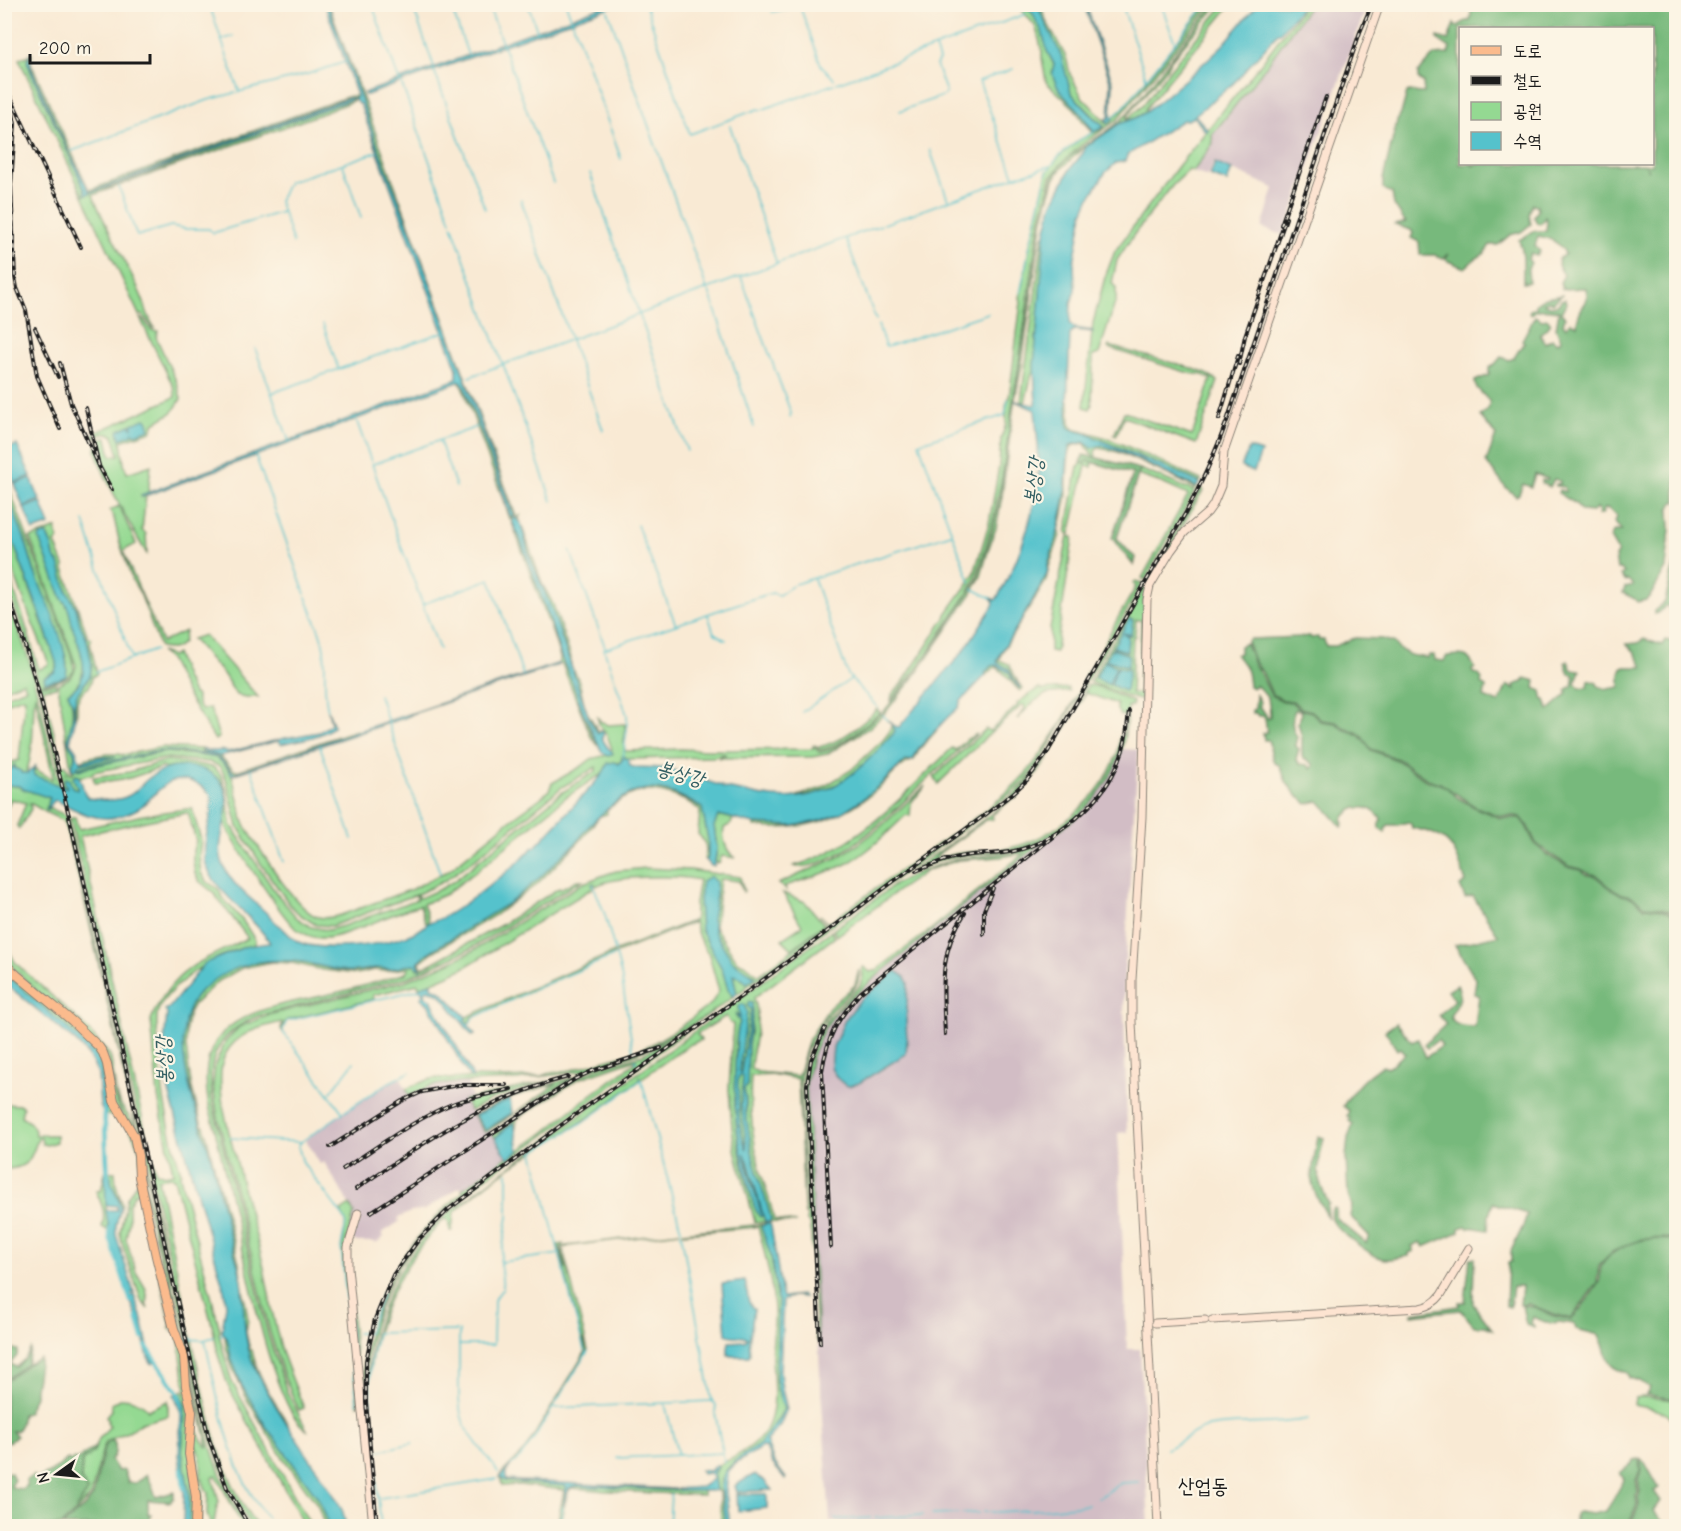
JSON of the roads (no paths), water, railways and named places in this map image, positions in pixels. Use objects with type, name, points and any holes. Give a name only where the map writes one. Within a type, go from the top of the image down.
[{"type":"main road","points":[[1158,1527],[1132,1022],[1132,980],[1142,817],[1147,600],[1150,586],[1171,551],[1185,532],[1208,512],[1221,486],[1224,452],[1380,4]]},
{"type":"main road","points":[[4,960],[17,975],[99,1047],[105,1058],[116,1107],[134,1136],[139,1177],[156,1256],[174,1329],[184,1356],[186,1386],[192,1412],[189,1454],[196,1497],[195,1527]]},
{"type":"main road","points":[[358,1213],[348,1247],[348,1267],[373,1527]]},
{"type":"main road","points":[[1155,1323],[1420,1308],[1437,1301],[1469,1248]]},
{"type":"water","name":"봉상강","points":[[1258,4],[1303,5],[1234,83],[1195,115],[1208,130],[1206,132],[1194,117],[1183,120],[1132,152],[1125,161],[1116,163],[1105,173],[1083,213],[1074,262],[1075,290],[1071,303],[1070,324],[1075,328],[1093,332],[1073,330],[1070,335],[1068,427],[1200,483],[1197,487],[1194,486],[1102,445],[1092,448],[1084,442],[1070,445],[1065,495],[1047,574],[997,661],[1009,669],[1019,688],[1011,678],[1010,673],[996,665],[991,666],[985,673],[986,675],[961,701],[958,708],[918,749],[913,760],[905,761],[881,784],[841,813],[823,820],[793,826],[754,824],[718,816],[714,826],[717,848],[714,866],[706,860],[708,858],[708,839],[702,808],[668,792],[654,789],[641,790],[629,794],[603,812],[574,845],[509,903],[426,954],[418,963],[420,970],[414,964],[391,969],[374,968],[351,971],[303,962],[263,961],[227,972],[205,987],[192,1003],[185,1023],[183,1046],[186,1070],[240,1273],[248,1348],[256,1370],[274,1403],[343,1512],[346,1526],[328,1526],[318,1498],[265,1425],[242,1386],[231,1357],[227,1338],[222,1331],[226,1305],[224,1290],[167,1084],[164,1044],[167,1013],[165,1010],[205,963],[247,946],[270,943],[223,892],[208,871],[205,852],[211,796],[196,783],[176,780],[164,786],[142,806],[128,814],[112,818],[96,817],[55,800],[46,809],[50,798],[19,786],[5,785],[5,770],[11,769],[15,764],[14,768],[21,773],[28,773],[36,765],[34,775],[65,788],[67,787],[64,783],[65,778],[69,779],[72,787],[77,790],[73,777],[77,775],[88,798],[108,800],[123,798],[131,794],[149,778],[166,769],[185,766],[204,770],[220,781],[225,790],[227,799],[220,852],[231,879],[294,939],[313,946],[330,947],[368,945],[405,936],[466,903],[535,847],[602,775],[608,763],[619,764],[624,757],[628,759],[630,766],[667,768],[723,788],[764,796],[785,798],[805,796],[822,792],[837,784],[852,774],[893,734],[895,730],[888,720],[899,727],[965,649],[993,606],[994,602],[991,598],[996,600],[1019,554],[1036,495],[1035,476],[1039,475],[1035,410],[1015,401],[1036,404],[1034,366],[1045,233],[1052,205],[1070,169],[1086,147],[1119,124],[1146,112],[1194,72],[1223,45]]},
{"type":"water","points":[[325,5],[328,5],[514,517],[510,516],[461,381],[142,497],[141,495],[457,379],[457,369],[360,104],[355,100],[357,96]]},
{"type":"water","points":[[606,5],[615,5],[367,95],[364,93]]},
{"type":"water","points":[[1024,5],[1037,5],[1061,55],[1071,93],[1104,127],[1094,132],[1057,86],[1052,74],[1054,64],[1047,51],[1042,31],[1033,14]]},
{"type":"water","points":[[1084,5],[1086,5],[1113,83],[1111,117],[1113,119],[1108,124],[1106,119],[1109,118],[1111,83]]},
{"type":"water","points":[[29,55],[32,70],[90,192],[348,98],[355,98],[85,195],[80,179],[32,75],[27,61]]},
{"type":"water","points":[[1215,163],[1232,170],[1227,182],[1210,176]]},
{"type":"water","points":[[145,419],[150,429],[136,434],[133,432],[120,439],[119,430],[130,425],[132,427],[132,424]]},
{"type":"water","points":[[17,445],[31,476],[14,483],[5,457],[5,449]]},
{"type":"water","points":[[1249,448],[1261,452],[1254,472],[1241,467]]},
{"type":"water","points":[[31,478],[40,500],[23,507],[15,484]]},
{"type":"water","points":[[4,488],[61,639],[67,666],[66,676],[59,679],[45,682],[44,677],[55,672],[57,665],[5,520]]},
{"type":"water","points":[[41,502],[50,525],[33,531],[24,508]]},
{"type":"water","points":[[516,518],[521,524],[529,555],[552,610],[589,718],[598,734],[602,731],[604,734],[602,737],[606,746],[613,753],[612,755],[608,756],[602,752],[583,712],[515,529],[512,520]]},
{"type":"water","points":[[47,535],[54,557],[59,563],[67,591],[76,608],[87,640],[92,665],[90,676],[77,694],[74,705],[75,721],[70,742],[80,762],[100,757],[116,757],[82,764],[77,766],[78,769],[73,770],[71,767],[75,753],[68,742],[73,707],[68,693],[81,680],[83,664],[68,609],[39,539],[40,536]]},
{"type":"water","points":[[1129,619],[1133,620],[1131,635],[1123,633],[1128,636],[1127,652],[1114,647],[1113,649],[1129,655],[1128,667],[1107,660],[1106,662],[1116,666],[1117,669],[1118,667],[1129,670],[1124,691],[1111,685],[1116,669],[1109,685],[1095,678]]},
{"type":"water","points":[[559,663],[559,665],[412,714],[412,713]]},
{"type":"water","points":[[328,710],[334,726],[316,736],[281,744],[278,741],[220,756],[202,751],[204,749],[228,752],[285,738],[319,732],[331,724]]},
{"type":"water","points":[[411,713],[404,718],[232,775],[217,758],[181,752],[162,752],[79,770],[86,766],[160,751],[171,751],[213,755],[221,759],[234,773]]},
{"type":"water","points":[[709,877],[716,881],[712,919],[715,933],[733,962],[756,977],[747,983],[733,975],[737,994],[733,997],[722,969],[701,930],[699,899],[702,882]]},
{"type":"water","points":[[896,971],[905,977],[908,983],[906,1054],[859,1083],[845,1085],[831,1068],[833,1047],[845,1020],[860,1000]]},
{"type":"water","points":[[9,977],[94,1053],[101,1066],[107,1109],[105,1114],[100,1105],[98,1073],[88,1055],[76,1042],[5,983]]},
{"type":"water","points":[[432,983],[432,987],[441,991],[466,1017],[465,1020],[475,1034],[472,1035],[440,994],[427,989],[426,997],[431,999],[473,1078],[470,1078],[428,1004],[421,998],[423,993],[419,988]]},
{"type":"water","points":[[749,1001],[752,1003],[753,1012],[748,1044],[747,1085],[744,1090],[746,1114],[754,1160],[771,1220],[769,1222],[765,1222],[744,1153],[762,1216],[760,1217],[754,1206],[740,1150],[736,1119],[734,1088],[737,1033],[740,1022],[735,1014],[740,1018],[738,1007],[744,1004],[747,1012],[739,1071],[741,1073],[751,1010],[747,1005]],"holes":[[[740,1075],[743,1077],[741,1105],[747,1150],[739,1115],[738,1079]]]},
{"type":"water","points":[[510,1099],[512,1113],[486,1130],[484,1129],[475,1115]]},
{"type":"water","points":[[514,1122],[519,1151],[508,1158],[495,1138]]},
{"type":"water","points":[[105,1175],[111,1176],[111,1183],[121,1207],[116,1235],[134,1293],[129,1294],[109,1231],[106,1210],[117,1210],[117,1206],[106,1205]]},
{"type":"water","points":[[765,1224],[771,1226],[783,1297],[802,1295],[804,1297],[794,1296],[783,1300],[780,1373],[787,1409],[780,1425],[766,1441],[774,1462],[786,1478],[772,1463],[766,1448],[762,1447],[735,1464],[728,1472],[726,1492],[730,1526],[726,1526],[721,1486],[725,1472],[735,1461],[760,1444],[784,1409],[776,1380],[778,1301],[771,1256],[761,1227]]},
{"type":"water","points":[[745,1281],[748,1300],[754,1309],[749,1343],[750,1354],[749,1356],[731,1356],[728,1355],[729,1342],[745,1341],[748,1338],[726,1334],[722,1284]]},
{"type":"water","points":[[134,1295],[150,1356],[154,1363],[152,1364],[129,1297]]},
{"type":"water","points":[[178,1393],[182,1396],[185,1405],[182,1452],[189,1492],[189,1526],[183,1526],[184,1492],[179,1455],[181,1416],[174,1395]]},
{"type":"water","points":[[511,1465],[506,1473],[507,1480],[674,1489],[701,1487],[712,1478],[710,1473],[702,1474],[700,1470],[710,1471],[718,1465],[716,1472],[713,1471],[716,1491],[576,1486],[569,1488],[563,1507],[565,1486],[505,1481],[500,1477]]},
{"type":"water","points":[[753,1475],[763,1479],[772,1490],[737,1492],[735,1486]]},
{"type":"water","points":[[737,1494],[767,1494],[767,1508],[738,1511]]},
{"type":"waterway","points":[[209,4],[239,91]]},
{"type":"waterway","points":[[372,4],[399,80]]},
{"type":"waterway","points":[[412,4],[434,67]]},
{"type":"waterway","points":[[450,4],[468,55]]},
{"type":"waterway","points":[[488,4],[502,43]]},
{"type":"waterway","points":[[528,4],[537,31]]},
{"type":"waterway","points":[[566,4],[571,18]]},
{"type":"waterway","points":[[645,4],[690,134],[834,84]]},
{"type":"waterway","points":[[799,4],[821,65],[834,79]]},
{"type":"waterway","points":[[1043,10],[1052,4]]},
{"type":"waterway","points":[[1122,4],[1146,78]]},
{"type":"waterway","points":[[1161,4],[1175,43]]},
{"type":"waterway","points":[[1112,118],[1123,108],[1206,4]]},
{"type":"waterway","points":[[772,12],[798,7]]},
{"type":"waterway","points":[[607,8],[656,147]]},
{"type":"waterway","points":[[837,83],[1026,14]]},
{"type":"waterway","points":[[572,20],[621,159]]},
{"type":"waterway","points":[[222,40],[233,36]]},
{"type":"waterway","points":[[503,45],[553,183]]},
{"type":"waterway","points":[[900,111],[945,95],[946,92],[936,65],[939,60],[935,48]]},
{"type":"waterway","points":[[72,151],[208,100],[345,62]]},
{"type":"waterway","points":[[1013,69],[979,81],[1014,176]]},
{"type":"waterway","points":[[434,70],[485,209]]},
{"type":"waterway","points":[[401,82],[451,221]]},
{"type":"waterway","points":[[730,126],[777,264]]},
{"type":"waterway","points":[[1020,294],[1047,171],[1059,156],[1079,140],[1094,132]]},
{"type":"waterway","points":[[657,149],[707,289]]},
{"type":"waterway","points":[[930,150],[948,200]]},
{"type":"waterway","points":[[293,243],[279,201],[288,182],[377,152]]},
{"type":"waterway","points":[[343,165],[361,218]]},
{"type":"waterway","points":[[884,224],[1050,166]]},
{"type":"waterway","points":[[590,173],[687,451]]},
{"type":"waterway","points":[[119,187],[137,236],[171,226],[186,229],[209,229],[213,233],[282,212]]},
{"type":"waterway","points":[[521,200],[603,430]]},
{"type":"waterway","points":[[452,225],[502,363]]},
{"type":"waterway","points":[[469,377],[881,225]]},
{"type":"waterway","points":[[846,239],[876,320]]},
{"type":"waterway","points":[[741,277],[791,413],[790,417]]},
{"type":"waterway","points":[[709,291],[754,427]]},
{"type":"waterway","points":[[878,325],[887,347],[988,313]]},
{"type":"waterway","points":[[323,324],[338,368]]},
{"type":"waterway","points":[[272,393],[443,332]]},
{"type":"waterway","points":[[255,348],[289,441]]},
{"type":"waterway","points":[[503,364],[552,501]]},
{"type":"waterway","points":[[970,582],[919,443],[1005,415],[1008,399]]},
{"type":"waterway","points":[[356,419],[405,557]]},
{"type":"waterway","points":[[373,464],[477,427]]},
{"type":"waterway","points":[[440,442],[456,487]]},
{"type":"waterway","points":[[256,457],[305,594]]},
{"type":"waterway","points":[[84,521],[132,659]]},
{"type":"waterway","points":[[637,525],[676,625]]},
{"type":"waterway","points":[[795,584],[951,534]]},
{"type":"waterway","points":[[570,550],[605,647]]},
{"type":"waterway","points":[[406,559],[439,649]]},
{"type":"waterway","points":[[423,604],[490,579],[523,675]]},
{"type":"waterway","points":[[814,579],[848,675],[878,708]]},
{"type":"waterway","points":[[623,758],[627,715],[604,649],[746,601],[772,593],[779,595],[792,586]]},
{"type":"waterway","points":[[973,589],[991,598]]},
{"type":"waterway","points":[[306,597],[323,644],[328,710]]},
{"type":"waterway","points":[[708,615],[714,633],[726,640]]},
{"type":"waterway","points":[[96,672],[155,650]]},
{"type":"waterway","points":[[802,712],[851,679]]},
{"type":"waterway","points":[[379,695],[388,722]]},
{"type":"waterway","points":[[883,715],[888,720]]},
{"type":"waterway","points":[[388,723],[440,873]]},
{"type":"waterway","points":[[320,746],[352,839]]},
{"type":"waterway","points":[[251,769],[284,862]]},
{"type":"waterway","points":[[593,884],[615,951]]},
{"type":"waterway","points":[[469,1025],[473,1018],[616,955],[633,1051]]},
{"type":"waterway","points":[[410,1072],[390,1082],[343,1113],[283,1029],[287,1021],[421,989]]},
{"type":"waterway","points":[[635,1059],[636,1063]]},
{"type":"waterway","points":[[331,1092],[354,1062]]},
{"type":"waterway","points":[[641,1078],[681,1230]]},
{"type":"waterway","points":[[584,1350],[533,1152],[587,1120],[641,1080]]},
{"type":"waterway","points":[[104,1108],[108,1181]]},
{"type":"waterway","points":[[230,1138],[301,1142],[343,1113]]},
{"type":"waterway","points":[[301,1142],[298,1146],[303,1163],[346,1223],[341,1247],[357,1403]]},
{"type":"waterway","points":[[498,1472],[463,1421],[459,1394],[459,1345],[493,1345],[494,1300],[503,1288],[500,1262],[508,1217],[508,1172]]},
{"type":"waterway","points":[[110,1228],[110,1237],[131,1301]]},
{"type":"waterway","points":[[553,1408],[712,1401],[681,1233]]},
{"type":"waterway","points":[[501,1262],[560,1254]]},
{"type":"waterway","points":[[357,1333],[368,1333],[382,1293]]},
{"type":"waterway","points":[[174,1312],[176,1312],[181,1333],[185,1339],[204,1340],[214,1337]]},
{"type":"waterway","points":[[137,1317],[143,1338]]},
{"type":"waterway","points":[[370,1383],[371,1361],[377,1333],[456,1331]]},
{"type":"waterway","points":[[459,1331],[459,1345]]},
{"type":"waterway","points":[[220,1336],[223,1333]]},
{"type":"waterway","points":[[205,1340],[229,1442],[246,1486],[267,1518]]},
{"type":"waterway","points":[[146,1346],[180,1396]]},
{"type":"waterway","points":[[511,1465],[520,1458],[533,1440],[588,1351]]},
{"type":"waterway","points":[[370,1386],[370,1415],[381,1526]]},
{"type":"waterway","points":[[617,1458],[723,1453],[715,1413],[716,1405],[712,1401]]},
{"type":"waterway","points":[[665,1404],[678,1455]]},
{"type":"waterway","points":[[1166,1449],[1208,1427],[1308,1419]]},
{"type":"waterway","points":[[374,1452],[413,1443]]},
{"type":"waterway","points":[[723,1454],[724,1462]]},
{"type":"waterway","points":[[182,1469],[184,1488]]},
{"type":"waterway","points":[[380,1498],[497,1479]]},
{"type":"waterway","points":[[1098,1498],[1121,1483],[1138,1482]]},
{"type":"waterway","points":[[669,1526],[671,1494]]},
{"type":"waterway","points":[[1031,1510],[1088,1505]]},
{"type":"waterway","points":[[559,1526],[563,1507]]},
{"type":"waterway","points":[[996,1512],[1028,1510]]},
{"type":"waterway","points":[[983,1512],[994,1512]]},
{"type":"waterway","points":[[962,1514],[978,1513]]},
{"type":"waterway","points":[[932,1515],[958,1514]]},
{"type":"waterway","points":[[875,1518],[923,1515]]},
{"type":"waterway","points":[[851,1519],[871,1518]]},
{"type":"waterway","points":[[835,1519],[849,1519]]},
{"type":"railway","points":[[377,1526],[366,1402],[366,1361],[375,1319],[393,1275],[419,1239],[449,1209],[985,815],[1027,780],[1046,755],[1185,514],[1219,443],[1360,32],[1372,4]]},
{"type":"railway","points":[[4,83],[81,247]]},
{"type":"railway","points":[[9,93],[15,124],[11,185],[15,277],[26,310],[37,376],[60,429]]},
{"type":"railway","points":[[1281,225],[1326,97]]},
{"type":"railway","points":[[1239,364],[1245,336],[1286,218]]},
{"type":"railway","points":[[35,328],[58,377]]},
{"type":"railway","points":[[1219,419],[1238,356]]},
{"type":"railway","points":[[60,363],[71,404],[99,466]]},
{"type":"railway","points":[[86,408],[99,466],[112,490]]},
{"type":"railway","points":[[4,584],[29,659],[59,774],[209,1439],[227,1488],[249,1526]]},
{"type":"railway","points":[[916,871],[958,857],[1002,853],[1030,846],[1046,839],[1077,818],[1091,805],[1112,776],[1123,749],[1129,711]]},
{"type":"railway","points":[[831,1247],[822,1071],[827,1047],[835,1028],[860,993],[1060,831]]},
{"type":"railway","points":[[984,934],[984,910],[993,888]]},
{"type":"railway","points":[[945,1034],[943,986],[946,957],[956,928],[965,913]]},
{"type":"railway","points":[[820,1343],[807,1085],[811,1060],[825,1028]]},
{"type":"railway","points":[[371,1212],[575,1079],[661,1048]]},
{"type":"railway","points":[[356,1189],[432,1138],[483,1109],[538,1086],[568,1077]]},
{"type":"railway","points":[[330,1147],[402,1101],[422,1092],[458,1085],[506,1085]]},
{"type":"railway","points":[[343,1169],[438,1110],[466,1099],[511,1089]]},
{"type":"district","name":"산업동","points":[[1203,1486]]}]
